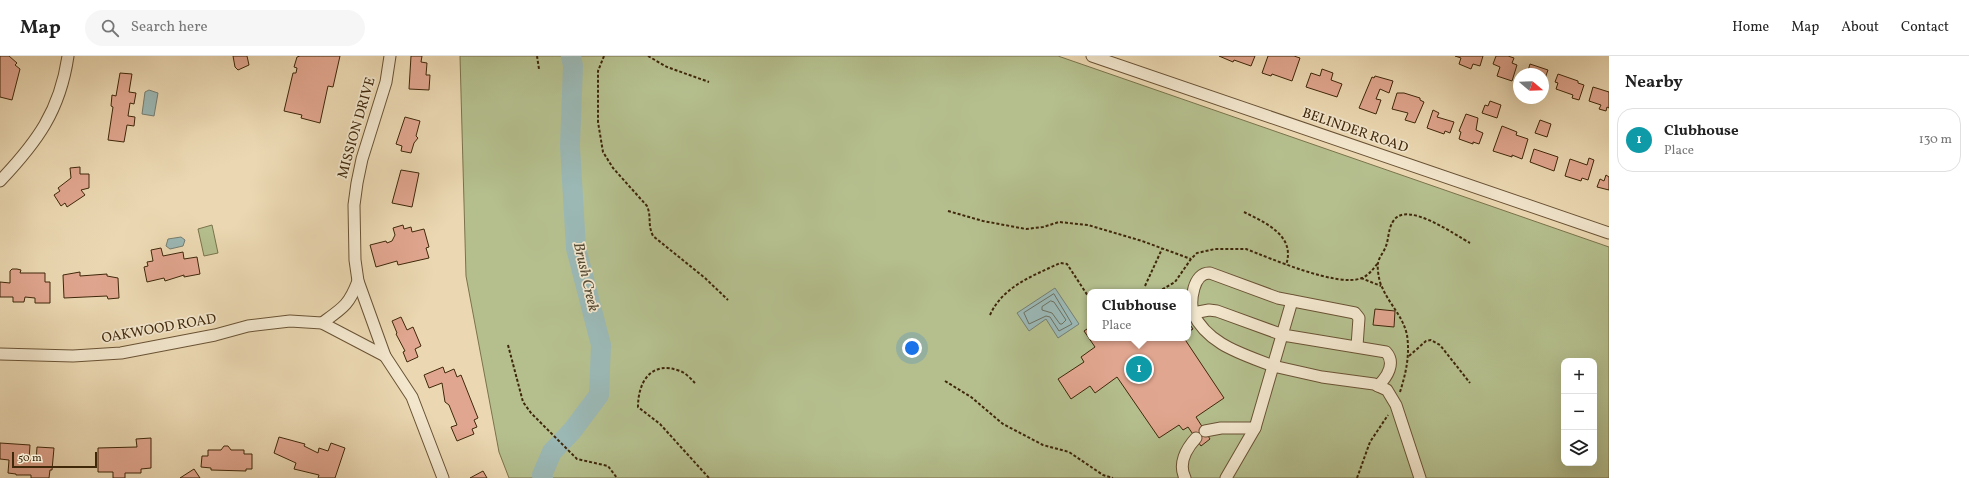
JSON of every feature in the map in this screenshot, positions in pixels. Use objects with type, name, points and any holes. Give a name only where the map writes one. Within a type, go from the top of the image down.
[{"type":"street","points":[[0,181],[27,152],[51,115],[60,92],[68,56]]},
{"type":"street","name":"MISSION DRIVE","points":[[390,56],[386,82],[362,159],[357,182],[354,229],[358,280],[385,356],[412,397],[443,478]]},
{"type":"street","name":"BELINDER ROAD","points":[[1092,56],[1609,234]]},
{"type":"street","points":[[1357,346],[1359,318],[1355,313],[1292,301],[1207,272],[1200,278],[1193,291],[1191,304],[1193,313],[1203,330],[1213,339],[1228,348],[1273,366],[1322,377],[1374,384],[1387,390],[1396,405],[1420,478]]},
{"type":"street","points":[[322,323],[342,310],[349,302],[358,280]]},
{"type":"street","points":[[1226,478],[1255,428],[1292,301]]},
{"type":"street","points":[[1193,313],[1217,310],[1283,335],[1386,352],[1389,355],[1388,374],[1378,386]]},
{"type":"street","name":"OAKWOOD ROAD","points":[[0,354],[72,356],[121,353],[270,322],[322,323],[385,356]]},
{"type":"street","points":[[1205,431],[1222,428],[1255,428]]},
{"type":"street","points":[[1185,478],[1182,459],[1189,446],[1196,438]]},
{"type":"path","points":[[537,56],[539,69]]},
{"type":"path","points":[[604,56],[598,71],[598,122],[603,152],[613,168],[647,206],[650,213],[649,226],[653,236],[705,278],[728,300]]},
{"type":"path","points":[[648,56],[667,67],[709,82]]},
{"type":"path","points":[[948,211],[983,221],[1026,229],[1043,227],[1059,222],[1088,225],[1191,259]]},
{"type":"path","points":[[1244,212],[1276,231],[1286,240],[1289,248],[1286,265]]},
{"type":"path","points":[[1361,278],[1370,273],[1378,263],[1386,246],[1394,220],[1400,215],[1408,214],[1425,218],[1470,243]]},
{"type":"path","points":[[1163,289],[1175,282],[1191,259],[1205,250],[1239,247],[1286,265],[1334,278],[1361,278],[1381,286]]},
{"type":"path","points":[[1145,286],[1162,249]]},
{"type":"path","points":[[990,315],[995,304],[1008,290],[1020,282],[1060,263],[1067,264],[1087,294]]},
{"type":"path","points":[[1358,478],[1370,442],[1396,405],[1407,367],[1408,356],[1406,333],[1399,312],[1381,286],[1378,263]]},
{"type":"path","points":[[1408,356],[1426,341],[1435,342],[1440,345],[1470,383]]},
{"type":"path","points":[[508,344],[523,402],[537,420],[578,459],[608,466],[617,478]]},
{"type":"path","points":[[695,383],[682,372],[668,368],[654,370],[645,379],[638,393],[638,407],[664,429],[709,478]]},
{"type":"path","points":[[945,381],[971,397],[1003,424],[1043,445],[1068,452],[1103,475],[1113,478]]},
{"type":"green space","points":[[460,56],[1058,56],[1609,247],[1609,478],[509,478],[499,452],[466,276]]},
{"type":"green space","points":[[212,225],[218,253],[204,256],[198,229]]},
{"type":"water","points":[[149,90],[158,93],[154,116],[142,114],[145,92]]},
{"type":"water","points":[[181,237],[185,240],[183,246],[170,249],[166,246],[168,239]]},
{"type":"water","points":[[1055,288],[1079,324],[1058,338],[1046,319],[1029,331],[1017,313]]},
{"type":"building","points":[[0,56],[9,56],[17,63],[15,65],[20,69],[12,100],[0,97]]},
{"type":"building","points":[[233,56],[247,56],[249,65],[238,70],[235,67]]},
{"type":"building","points":[[340,56],[333,87],[328,86],[320,123],[301,118],[302,115],[284,111],[293,73],[296,73],[297,68],[294,67],[297,57]]},
{"type":"building","points":[[411,56],[422,56],[421,62],[427,63],[426,75],[430,75],[429,90],[409,89]]},
{"type":"building","points":[[1219,56],[1255,56],[1251,66],[1234,60],[1233,62]]},
{"type":"building","points":[[1268,56],[1294,56],[1300,58],[1292,81],[1272,74],[1271,76],[1262,73]]},
{"type":"building","points":[[1455,56],[1483,56],[1480,66],[1473,64],[1471,69],[1459,64],[1461,58]]},
{"type":"building","points":[[1496,56],[1508,56],[1514,58],[1512,63],[1517,65],[1516,68],[1513,68],[1512,81],[1497,76],[1500,67],[1493,64]]},
{"type":"building","points":[[1530,64],[1542,68],[1529,68]]},
{"type":"building","points":[[1322,69],[1333,73],[1331,80],[1342,84],[1337,97],[1306,87],[1311,73],[1320,76]]},
{"type":"building","points":[[120,73],[132,74],[129,92],[136,93],[134,104],[130,103],[128,116],[135,117],[134,126],[127,125],[124,142],[108,140],[113,107],[111,106],[112,95],[116,96]]},
{"type":"building","points":[[1558,74],[1578,81],[1578,83],[1584,85],[1579,100],[1572,98],[1573,95],[1556,89],[1558,83],[1555,82]]},
{"type":"building","points":[[1375,76],[1393,81],[1389,93],[1380,89],[1376,99],[1381,100],[1376,114],[1359,108],[1372,77],[1374,78]]},
{"type":"building","points":[[1593,87],[1609,92],[1609,108],[1607,107],[1606,111],[1599,109],[1601,105],[1589,101]]},
{"type":"building","points":[[1397,93],[1404,93],[1420,98],[1420,100],[1424,102],[1415,123],[1405,120],[1408,113],[1392,109]]},
{"type":"building","points":[[1490,101],[1501,105],[1497,118],[1482,113],[1485,105],[1488,106]]},
{"type":"building","points":[[1433,110],[1439,113],[1437,117],[1454,122],[1450,133],[1445,131],[1444,134],[1427,128]]},
{"type":"building","points":[[1466,114],[1478,118],[1476,130],[1483,133],[1479,144],[1473,142],[1473,144],[1459,139],[1461,132],[1459,131]]},
{"type":"building","points":[[405,117],[420,121],[416,136],[418,138],[414,143],[411,153],[401,151],[402,146],[396,144]]},
{"type":"building","points":[[1540,120],[1551,124],[1547,137],[1535,133]]},
{"type":"building","points":[[1502,126],[1517,132],[1516,135],[1528,139],[1522,159],[1493,151]]},
{"type":"building","points":[[1534,149],[1558,157],[1554,171],[1530,162]]},
{"type":"building","points":[[1589,158],[1594,160],[1588,180],[1582,178],[1581,181],[1565,176],[1570,159],[1587,165]]},
{"type":"building","points":[[80,167],[80,174],[89,174],[89,188],[81,190],[85,195],[67,207],[65,203],[61,206],[54,195],[60,191],[58,188],[71,178],[70,168]]},
{"type":"building","points":[[401,170],[419,173],[412,207],[392,203]]},
{"type":"building","points":[[1606,175],[1609,177],[1609,190],[1597,187],[1600,179],[1604,181]]},
{"type":"building","points":[[403,225],[404,229],[411,227],[412,232],[424,229],[429,247],[426,248],[429,258],[398,265],[397,261],[376,267],[370,245],[392,241],[395,235],[393,228]]},
{"type":"building","points":[[161,248],[163,256],[183,252],[184,259],[197,257],[200,274],[184,277],[184,275],[165,281],[164,278],[147,282],[144,267],[148,266],[147,262],[153,261],[151,250]]},
{"type":"building","points":[[12,269],[21,270],[20,273],[45,273],[45,282],[50,282],[50,303],[35,303],[35,298],[25,297],[24,302],[13,302],[13,297],[0,297],[0,282],[10,283],[10,271]]},
{"type":"building","points":[[80,272],[80,276],[107,274],[107,276],[118,278],[119,298],[108,299],[107,296],[64,298],[63,275]]},
{"type":"building","points":[[1375,309],[1395,311],[1394,327],[1373,325]]},
{"type":"building","points":[[401,317],[407,330],[413,327],[421,346],[415,349],[418,357],[407,362],[403,352],[405,351],[396,334],[397,333],[392,321]]},
{"type":"building","points":[[1091,341],[1186,341],[1224,398],[1196,417],[1210,439],[1201,446],[1188,427],[1183,430],[1179,425],[1159,438],[1117,377],[1095,393],[1090,386],[1071,399],[1058,379],[1084,362],[1081,357],[1095,347]]},
{"type":"building","points":[[443,367],[445,373],[454,369],[457,377],[461,375],[478,418],[474,420],[477,427],[472,429],[474,434],[457,441],[451,427],[457,425],[449,405],[445,402],[442,383],[429,388],[424,375]]},
{"type":"building","points":[[279,437],[305,444],[304,446],[318,453],[319,448],[328,451],[331,443],[345,448],[335,478],[318,478],[319,475],[294,469],[296,463],[274,453]]},
{"type":"building","points":[[151,438],[151,468],[141,469],[141,473],[125,473],[125,478],[113,478],[113,472],[98,472],[98,448],[137,447],[136,439]]},
{"type":"building","points":[[0,443],[30,445],[29,460],[36,461],[37,447],[54,448],[52,470],[50,470],[49,478],[31,478],[31,475],[16,475],[8,473],[9,460],[0,459]]},
{"type":"building","points":[[224,446],[228,446],[231,450],[244,450],[244,454],[252,454],[252,469],[246,469],[246,471],[211,470],[211,468],[201,467],[202,456],[208,456],[208,450],[221,450]]},
{"type":"building","points":[[194,469],[200,478],[180,478]]},
{"type":"building","points":[[483,471],[487,478],[470,478]]},
{"type":"waterway","name":"Brush Creek","points":[[543,478],[542,475],[552,452],[572,431],[599,395],[601,345],[576,248],[570,146],[573,66],[571,56]]},
{"type":"place","name":"Clubhouse","points":[[1139,369]]}]
